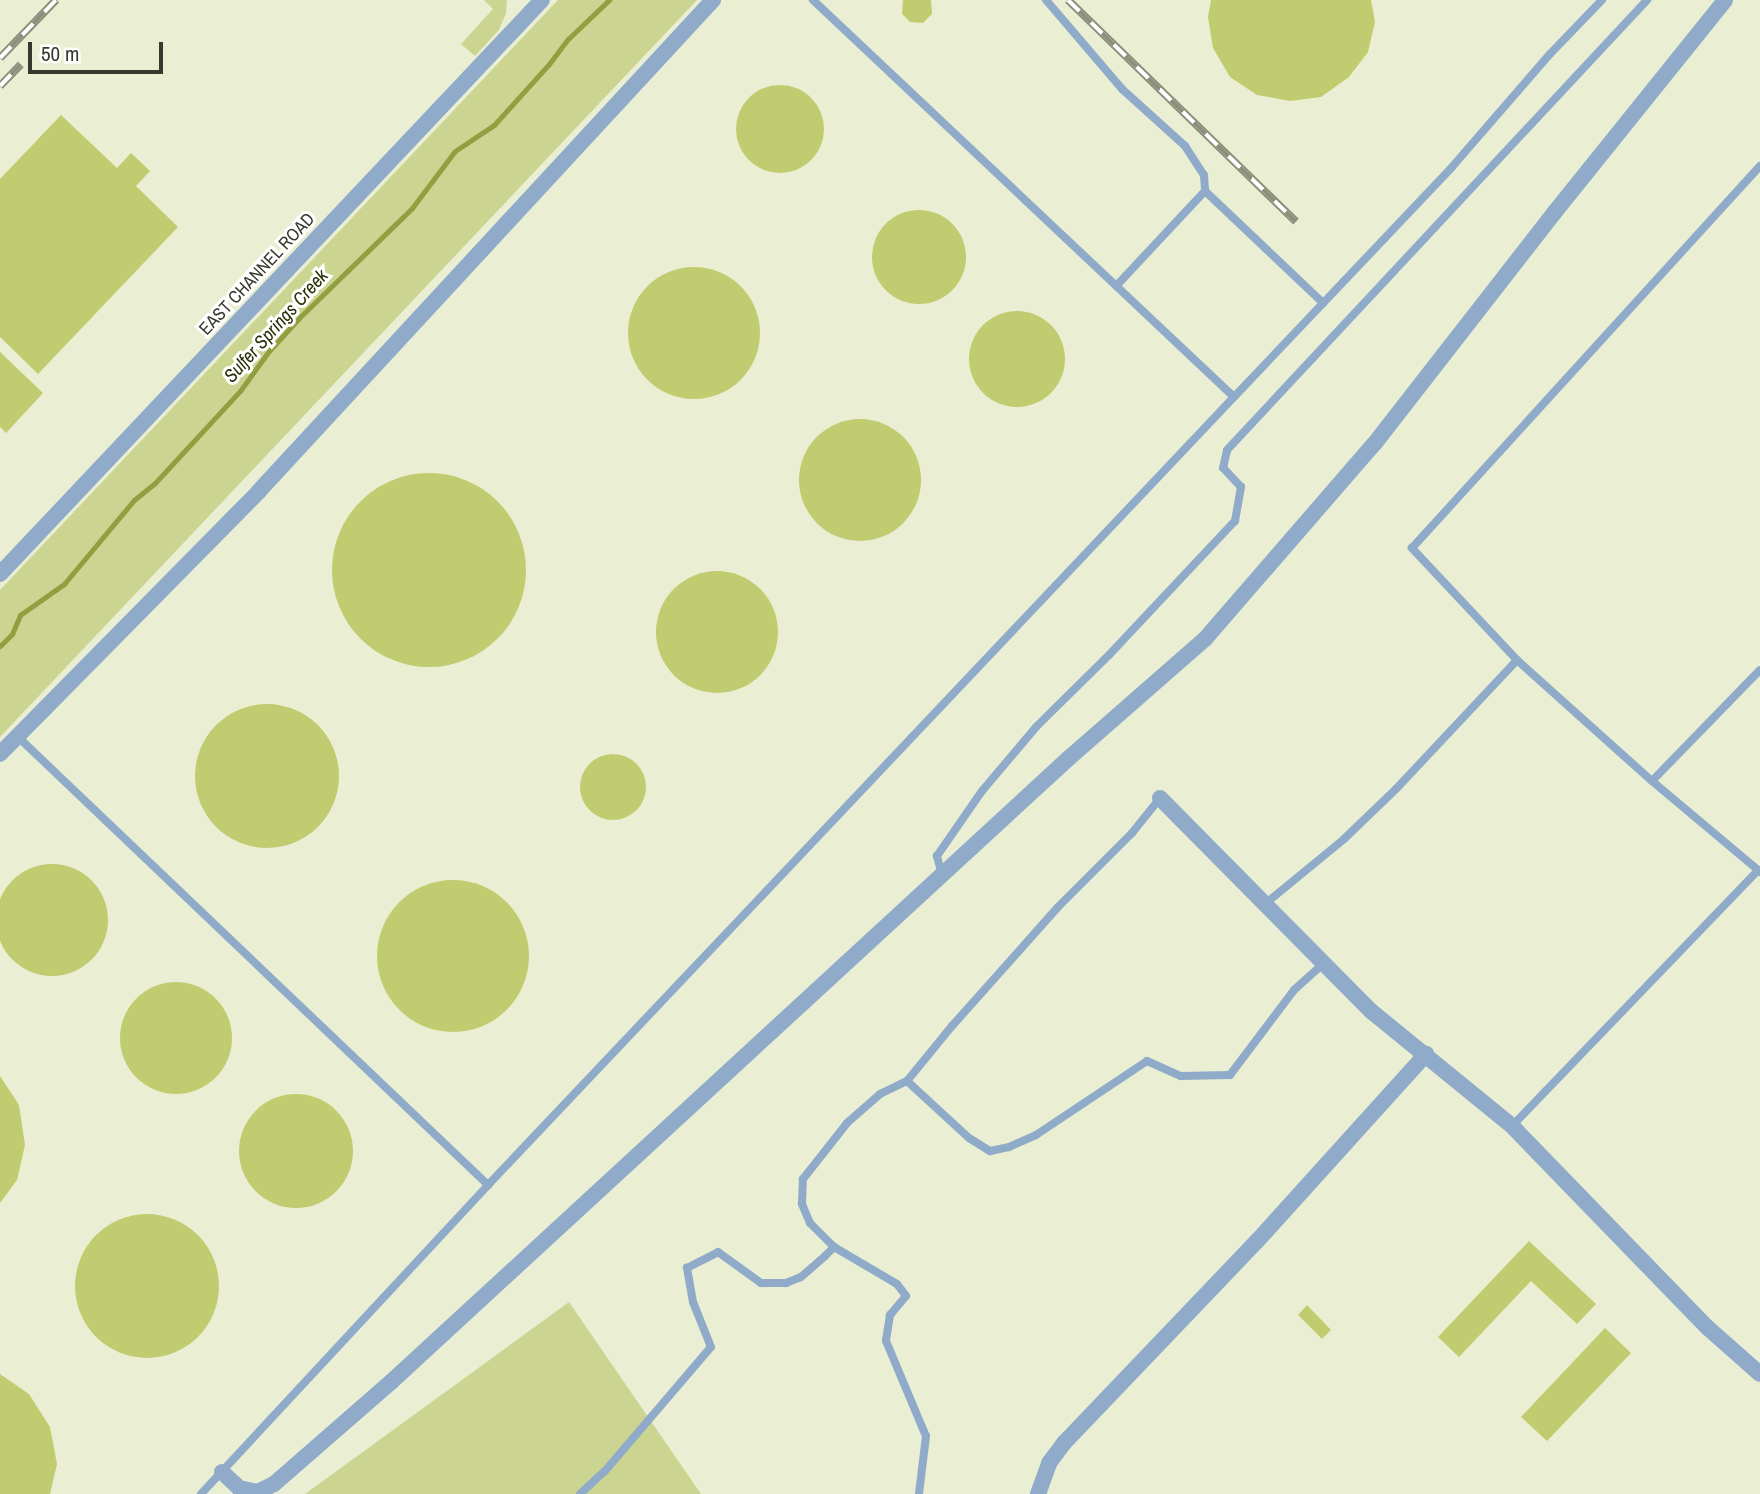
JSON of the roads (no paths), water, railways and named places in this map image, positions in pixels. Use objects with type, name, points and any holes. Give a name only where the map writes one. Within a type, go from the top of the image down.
[{"type":"street","name":"EAST CHANNEL ROAD","points":[[2,567],[542,0]]},
{"type":"street","points":[[0,754],[268,480],[713,0]]},
{"type":"street","points":[[222,1472],[239,1488],[258,1492],[274,1485],[391,1382],[942,875],[1205,639],[1375,443],[1554,213],[1725,0]]},
{"type":"street","points":[[1160,798],[1371,1011],[1512,1126],[1708,1328],[1760,1374]]},
{"type":"street","points":[[1038,1494],[1049,1463],[1063,1443],[1258,1240],[1426,1054]]},
{"type":"lane","points":[[813,0],[1234,397]]},
{"type":"lane","points":[[1046,0],[1122,89],[1185,146],[1204,175],[1205,191],[1323,303]]},
{"type":"lane","points":[[201,1494],[488,1185],[1452,167],[1550,54],[1602,0]]},
{"type":"lane","points":[[942,875],[937,856],[1035,727],[1109,655],[1235,521],[1241,487],[1223,468],[1227,450],[1338,335],[1647,0]]},
{"type":"lane","points":[[1512,1126],[1759,871],[1652,781],[1517,660],[1412,548],[1760,166]]},
{"type":"lane","points":[[1116,286],[1205,191]]},
{"type":"lane","points":[[1265,904],[1344,839],[1396,789],[1517,660]]},
{"type":"lane","points":[[1652,781],[1760,670]]},
{"type":"lane","points":[[17,736],[488,1185]]},
{"type":"lane","points":[[919,1494],[926,1436],[886,1341],[890,1315],[906,1296],[897,1284],[834,1247],[810,1223],[802,1203],[803,1180],[848,1123],[880,1094],[907,1081],[951,1026],[1058,907],[1132,834],[1160,798]]},
{"type":"lane","points":[[907,1081],[969,1138],[990,1151],[1009,1147],[1036,1135],[1147,1061],[1181,1076],[1230,1075],[1294,990],[1324,963]]},
{"type":"lane","points":[[580,1494],[605,1472],[711,1347],[694,1302],[687,1268],[718,1252],[761,1283],[786,1283],[801,1277],[834,1247]]},
{"type":"waterway","name":"Sulfer Springs Creek","points":[[0,646],[12,634],[20,615],[64,584],[134,500],[155,483],[240,391],[269,351],[299,318],[412,208],[455,151],[494,125],[568,39],[609,0]]},
{"type":"railway","points":[[0,58],[56,0]]},
{"type":"railway","points":[[1068,0],[1296,222]]},
{"type":"railway","points":[[0,86],[21,64]]}]
